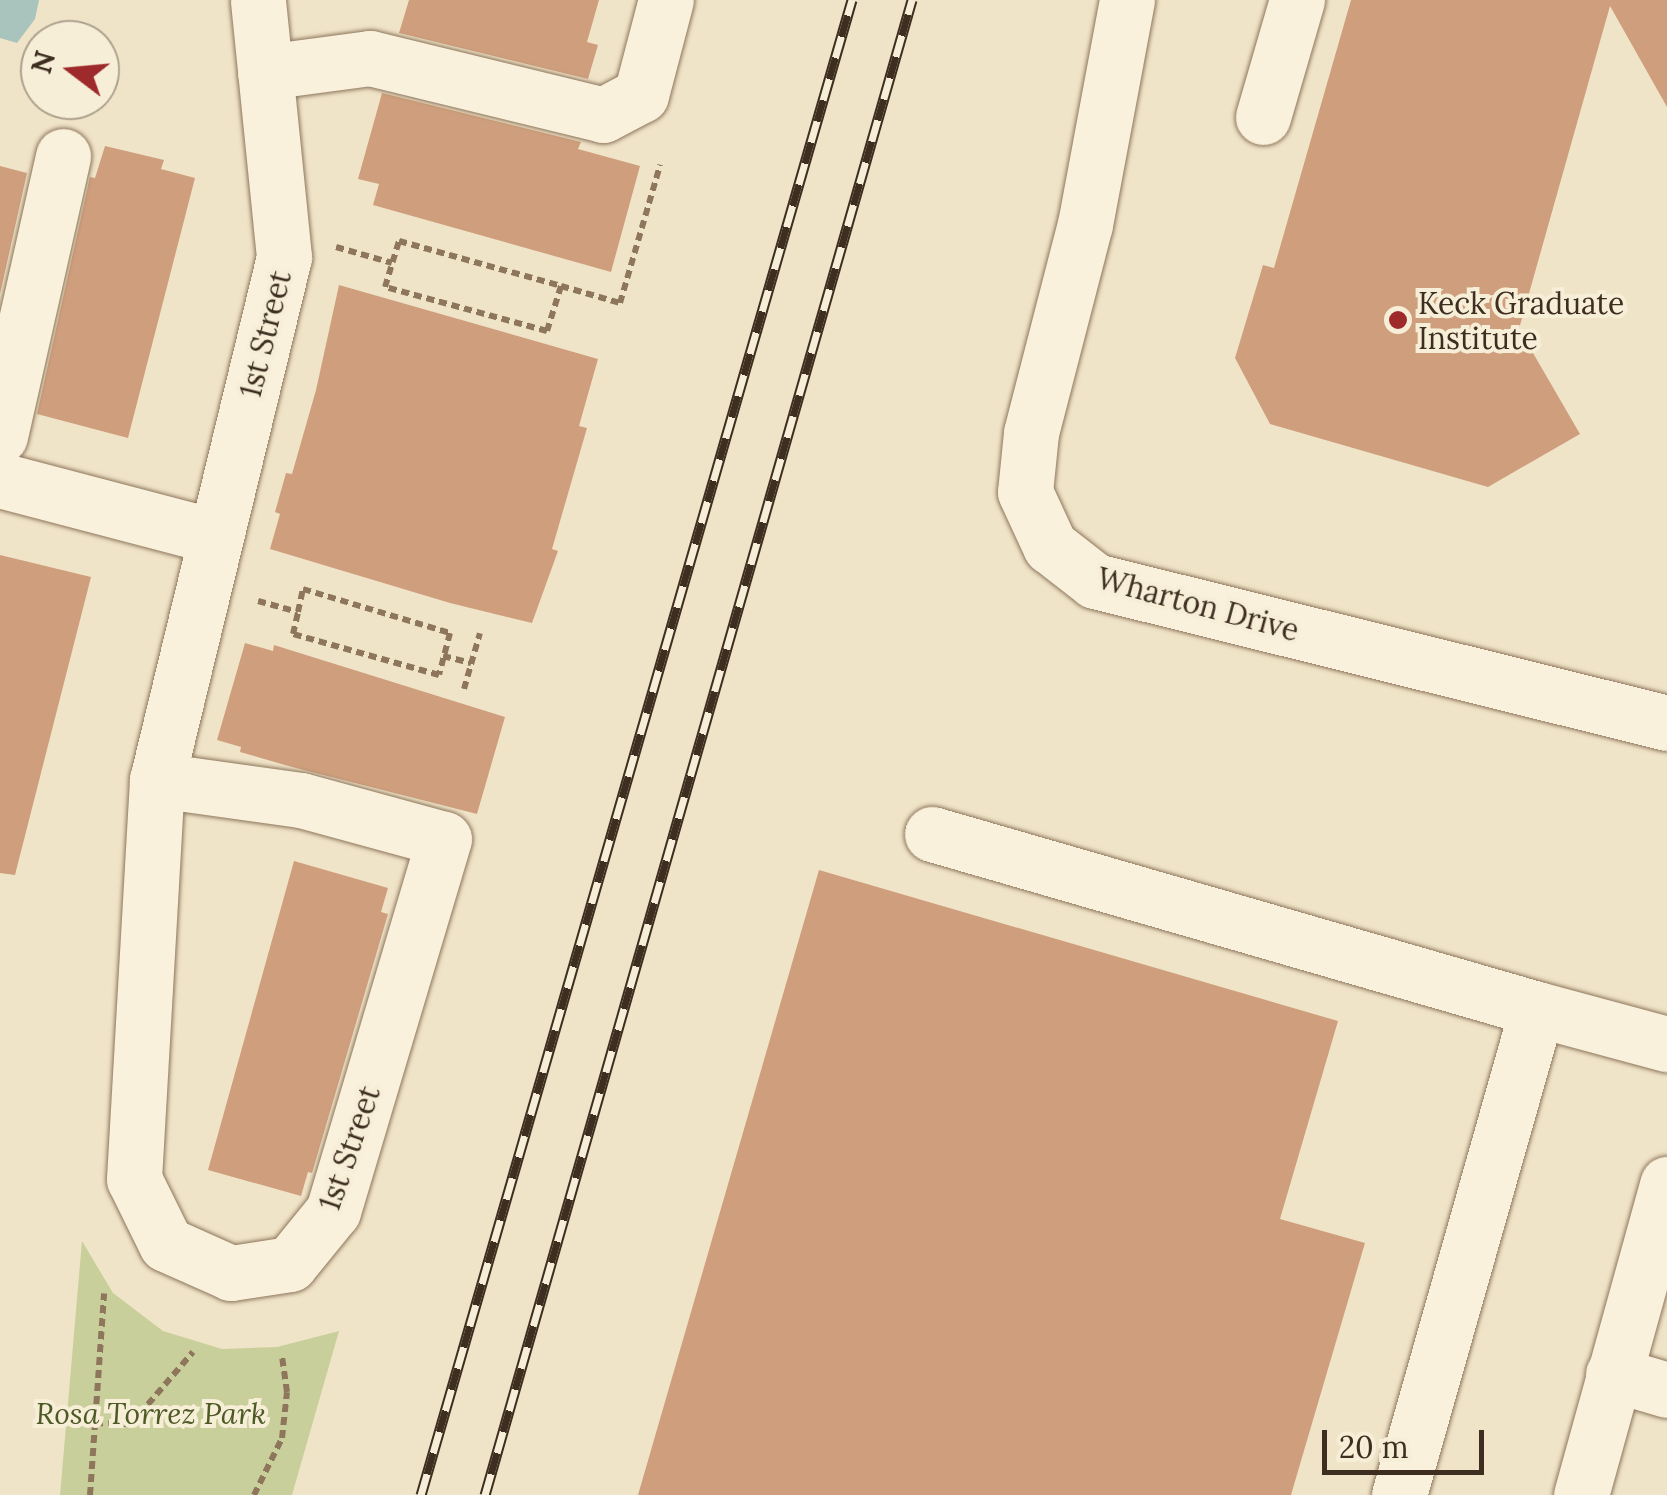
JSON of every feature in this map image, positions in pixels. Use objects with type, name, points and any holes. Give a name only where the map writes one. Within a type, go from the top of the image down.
[{"type":"street","name":"1st Street","points":[[158,780],[301,800],[444,839],[334,1211],[290,1264],[231,1272],[166,1244],[134,1179],[158,780],[284,257],[258,0]]},
{"type":"street","points":[[265,72],[370,58],[603,115],[640,95],[666,0]]},
{"type":"street","name":"Wharton Drive","points":[[1127,0],[1085,224],[1032,433],[1025,492],[1050,546],[1095,581],[1667,724]]},
{"type":"street","points":[[1262,118],[1297,0]]},
{"type":"street","points":[[0,436],[62,156]]},
{"type":"street","points":[[0,480],[214,536]]},
{"type":"street","points":[[932,834],[1667,1044]]},
{"type":"street","points":[[1399,1495],[1537,1009]]},
{"type":"street","points":[[1581,1495],[1667,1186]]},
{"type":"street","points":[[1612,1374],[1667,1390]]},
{"type":"path","points":[[561,286],[547,330],[386,286],[400,241],[561,286],[620,303],[660,164]]},
{"type":"path","points":[[328,245],[392,263]]},
{"type":"path","points":[[303,589],[450,633],[439,675],[293,634],[298,612],[303,589]]},
{"type":"path","points":[[252,599],[298,612]]},
{"type":"path","points":[[464,689],[480,634]]},
{"type":"path","points":[[444,656],[471,663]]},
{"type":"path","points":[[91,1493],[104,1293]]},
{"type":"path","points":[[95,1423],[131,1424],[194,1352]]},
{"type":"path","points":[[254,1495],[282,1438],[287,1392],[282,1357]]},
{"type":"green space","name":"Rosa Torrez Park","points":[[82,1241],[113,1293],[163,1331],[222,1349],[277,1347],[339,1331],[292,1495],[60,1495]]},
{"type":"water","points":[[0,0],[39,0],[34,20],[20,20],[17,43],[0,38]]},
{"type":"building","points":[[409,0],[599,0],[587,42],[598,45],[588,79],[399,33]]},
{"type":"building","points":[[1351,0],[1667,0],[1667,107],[1610,6],[1519,329],[1580,434],[1488,487],[1270,424],[1235,358],[1263,265],[1274,268]]},
{"type":"building","points":[[382,93],[581,142],[578,149],[640,166],[611,272],[373,205],[379,184],[358,179]]},
{"type":"building","points":[[105,146],[164,160],[161,169],[195,178],[128,438],[37,414],[90,177],[95,178]]},
{"type":"building","points":[[0,166],[27,173],[0,294]]},
{"type":"building","points":[[339,285],[598,359],[579,426],[587,428],[552,549],[558,551],[532,623],[450,603],[270,549],[280,514],[275,512],[286,473],[292,474],[316,390]]},
{"type":"building","points":[[0,555],[91,577],[15,875],[0,873]]},
{"type":"building","points":[[245,643],[273,651],[274,645],[505,717],[477,814],[292,767],[240,752],[241,747],[217,740]]},
{"type":"building","points":[[294,861],[388,888],[381,912],[388,914],[312,1173],[308,1172],[301,1196],[208,1170]]},
{"type":"building","points":[[819,870],[1338,1021],[1280,1219],[1365,1243],[1291,1495],[638,1495]]},
{"type":"railway","points":[[421,1495],[852,0]]},
{"type":"railway","points":[[485,1495],[912,0]]},
{"type":"place","name":"Keck Graduate Institute","points":[[1398,320]]}]
